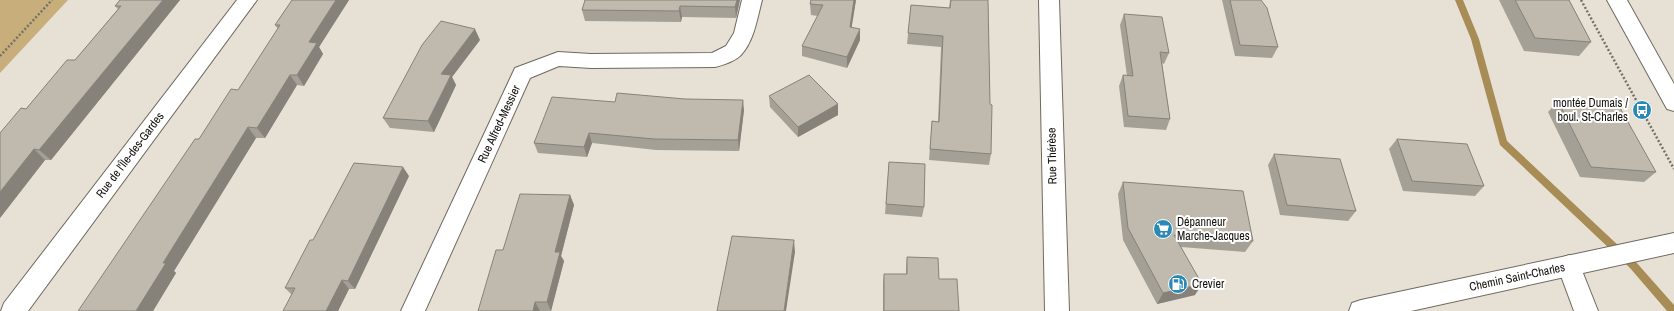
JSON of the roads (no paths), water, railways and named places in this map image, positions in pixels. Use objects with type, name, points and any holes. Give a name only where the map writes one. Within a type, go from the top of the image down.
[{"type":"street","name":"Rue de l'Île-des-Gardes","points":[[13,311],[247,0]]},
{"type":"street","name":"Rue Alfred-Messier","points":[[413,311],[522,73],[558,59],[591,61],[714,60],[733,51],[744,33],[752,0]]},
{"type":"street","name":"Rue Thérèse","points":[[1049,0],[1057,311]]},
{"type":"street","points":[[1617,0],[1674,103]]},
{"type":"street","name":"Chemin Saint-Charles","points":[[1361,311],[1674,243]]},
{"type":"street","points":[[1569,265],[1586,311]]},
{"type":"waterway","points":[[1459,0],[1475,39],[1503,143],[1633,265],[1673,311]]},
{"type":"place","name":"montée Dumais / boul. St-Charles","points":[[1642,110]]},
{"type":"place","name":"Dépanneur Marche-Jacques","points":[[1163,229]]},
{"type":"place","name":"Crevier","points":[[1178,284]]}]
